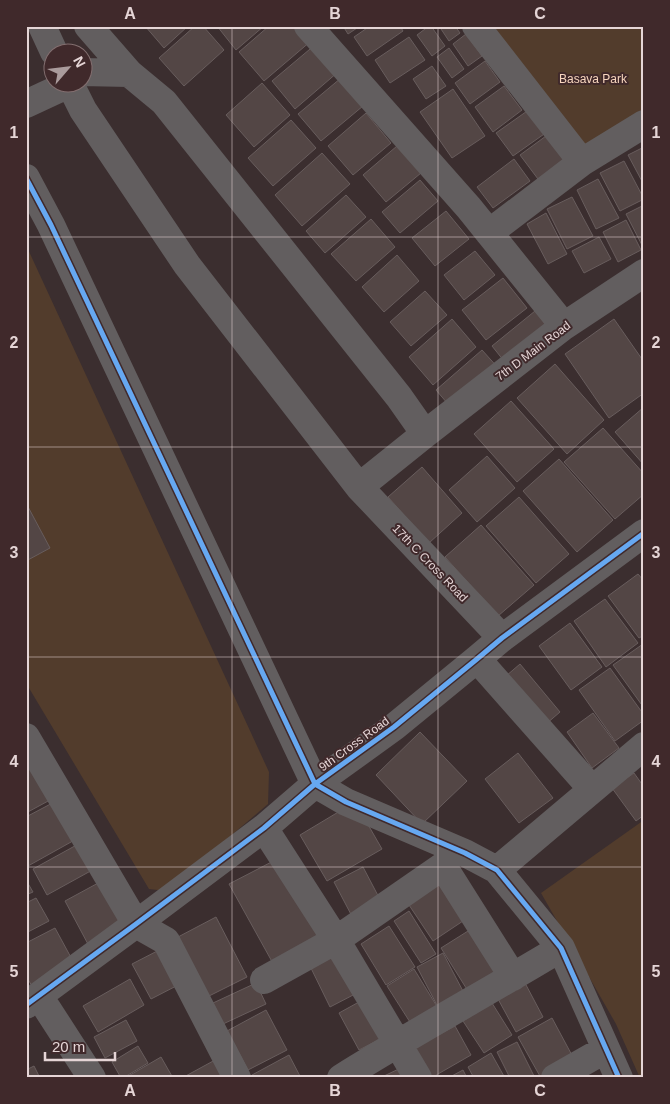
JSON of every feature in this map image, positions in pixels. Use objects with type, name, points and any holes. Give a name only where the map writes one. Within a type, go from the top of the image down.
[{"type":"street","points":[[42,26],[49,42]]},
{"type":"street","points":[[88,26],[129,74],[164,102],[399,397],[425,434]]},
{"type":"street","points":[[308,26],[469,208],[564,326]]},
{"type":"street","points":[[476,26],[582,162]]},
{"type":"street","points":[[92,77],[129,74]]},
{"type":"street","points":[[26,104],[49,92]]},
{"type":"street","name":"17th C Cross Road","points":[[78,92],[83,110],[187,266],[359,487],[502,638]]},
{"type":"street","points":[[489,233],[582,162],[644,124]]},
{"type":"street","points":[[26,178],[64,252],[315,784],[346,802],[465,853],[496,870],[561,948],[618,1078]]},
{"type":"street","name":"7th D Main Road","points":[[359,487],[564,326],[644,273]]},
{"type":"street","name":"9th Cross Road","points":[[33,1001],[264,828],[315,784],[394,727],[502,638],[644,532]]},
{"type":"street","points":[[477,659],[592,789]]},
{"type":"street","points":[[26,737],[136,924],[166,941],[237,1078]]},
{"type":"street","points":[[496,870],[644,746]]},
{"type":"street","points":[[264,828],[336,940],[418,1078]]},
{"type":"street","points":[[264,980],[336,940],[443,866],[513,977]]},
{"type":"street","points":[[341,1078],[397,1043],[561,948]]},
{"type":"street","points":[[33,1001],[92,1078]]},
{"type":"street","points":[[555,1078],[606,1049]]},
{"type":"green space","name":"Basava Park","points":[[486,26],[644,26],[644,111],[584,150]]},
{"type":"green space","points":[[26,245],[269,772],[268,804],[166,891],[149,889],[26,683]]},
{"type":"green space","points":[[644,820],[644,1078],[640,1078],[616,1024],[541,893]]},
{"type":"building","points":[[145,26],[188,26],[164,48]]},
{"type":"building","points":[[195,26],[203,26],[224,50],[184,86],[159,58]]},
{"type":"building","points":[[217,26],[264,26],[236,50]]},
{"type":"building","points":[[269,26],[299,26],[311,41],[264,81],[239,52]]},
{"type":"building","points":[[343,26],[360,26],[348,34]]},
{"type":"building","points":[[370,26],[400,26],[403,31],[367,56],[354,37]]},
{"type":"building","points":[[431,26],[445,46],[432,56],[417,35]]},
{"type":"building","points":[[439,26],[455,26],[460,33],[449,41]]},
{"type":"building","points":[[466,34],[482,56],[468,66],[453,44]]},
{"type":"building","points":[[409,37],[425,60],[390,83],[375,60]]},
{"type":"building","points":[[316,44],[338,72],[295,109],[272,81]]},
{"type":"building","points":[[449,48],[464,69],[452,78],[437,57]]},
{"type":"building","points":[[485,61],[500,82],[470,104],[455,83]]},
{"type":"building","points":[[432,66],[446,86],[426,99],[413,79]]},
{"type":"building","points":[[341,78],[363,106],[321,141],[298,114]]},
{"type":"building","points":[[262,83],[290,115],[254,147],[226,115]]},
{"type":"building","points":[[504,86],[522,110],[493,132],[475,107]]},
{"type":"building","points":[[453,89],[485,136],[452,158],[420,112]]},
{"type":"building","points":[[530,109],[547,132],[513,156],[496,133]]},
{"type":"building","points":[[366,113],[391,143],[353,175],[328,146]]},
{"type":"building","points":[[291,120],[316,148],[273,186],[248,158]]},
{"type":"building","points":[[546,136],[564,160],[538,179],[520,155]]},
{"type":"building","points":[[397,146],[421,173],[386,202],[363,175]]},
{"type":"building","points":[[644,147],[644,185],[628,155]]},
{"type":"building","points":[[322,153],[350,184],[302,226],[275,195]]},
{"type":"building","points":[[514,159],[530,181],[493,208],[477,187]]},
{"type":"building","points":[[624,161],[644,199],[620,211],[600,173]]},
{"type":"building","points":[[598,179],[619,218],[596,229],[577,190]]},
{"type":"building","points":[[420,180],[438,201],[400,233],[382,212]]},
{"type":"building","points":[[346,195],[366,217],[325,253],[306,231]]},
{"type":"building","points":[[572,197],[593,236],[567,249],[547,209]]},
{"type":"building","points":[[644,205],[644,249],[626,214]]},
{"type":"building","points":[[446,211],[469,239],[435,266],[412,238]]},
{"type":"building","points":[[546,213],[567,254],[548,264],[527,224]]},
{"type":"building","points":[[371,219],[395,247],[356,281],[331,254]]},
{"type":"building","points":[[626,220],[641,250],[618,262],[603,232]]},
{"type":"building","points":[[599,237],[611,259],[584,273],[572,251]]},
{"type":"building","points":[[475,251],[495,275],[464,300],[444,275]]},
{"type":"building","points":[[397,255],[419,281],[384,312],[362,287]]},
{"type":"building","points":[[503,278],[527,308],[486,340],[462,310]]},
{"type":"building","points":[[425,291],[447,315],[411,346],[390,322]]},
{"type":"building","points":[[535,311],[547,326],[504,361],[492,346]]},
{"type":"building","points":[[452,319],[476,347],[433,385],[409,357]]},
{"type":"building","points":[[614,319],[644,362],[644,393],[609,418],[565,354]]},
{"type":"building","points":[[482,350],[500,370],[454,411],[436,390]]},
{"type":"building","points":[[555,364],[604,420],[567,454],[517,398]]},
{"type":"building","points":[[511,401],[554,449],[517,482],[474,434]]},
{"type":"building","points":[[644,407],[644,465],[615,432]]},
{"type":"building","points":[[603,428],[644,474],[644,494],[615,519],[564,462]]},
{"type":"building","points":[[487,456],[515,488],[477,522],[449,490]]},
{"type":"building","points":[[559,459],[613,520],[577,552],[523,491]]},
{"type":"building","points":[[422,467],[462,513],[429,543],[388,497]]},
{"type":"building","points":[[519,497],[569,554],[536,583],[486,526]]},
{"type":"building","points":[[26,503],[50,548],[26,561]]},
{"type":"building","points":[[481,525],[534,585],[498,616],[445,557]]},
{"type":"building","points":[[638,574],[644,581],[644,635],[639,638],[608,596]]},
{"type":"building","points":[[605,599],[638,643],[606,667],[574,621]]},
{"type":"building","points":[[570,623],[602,667],[571,690],[539,646]]},
{"type":"building","points":[[644,645],[644,708],[613,665]]},
{"type":"building","points":[[520,664],[560,712],[546,724],[506,676]]},
{"type":"building","points":[[610,668],[644,715],[644,720],[615,741],[579,690]]},
{"type":"building","points":[[593,713],[619,748],[592,768],[567,732]]},
{"type":"building","points":[[420,732],[467,781],[422,824],[376,775]]},
{"type":"building","points":[[518,753],[553,798],[519,823],[485,779]]},
{"type":"building","points":[[33,768],[50,800],[26,813],[26,771]]},
{"type":"building","points":[[634,773],[644,787],[644,815],[636,821],[612,788]]},
{"type":"building","points":[[60,799],[80,837],[28,866],[26,863],[26,817]]},
{"type":"building","points":[[355,802],[382,849],[327,881],[300,835]]},
{"type":"building","points":[[82,842],[96,868],[47,895],[33,869]]},
{"type":"building","points":[[285,855],[331,934],[275,967],[229,884]]},
{"type":"building","points":[[363,867],[384,907],[355,922],[334,882]]},
{"type":"building","points":[[443,873],[472,915],[433,941],[405,899]]},
{"type":"building","points":[[26,880],[33,892],[26,895]]},
{"type":"building","points":[[100,882],[124,927],[89,946],[65,901]]},
{"type":"building","points":[[36,898],[49,921],[26,933],[26,903]]},
{"type":"building","points":[[409,911],[436,954],[421,963],[394,921]]},
{"type":"building","points":[[216,917],[247,977],[209,996],[178,937]]},
{"type":"building","points":[[389,926],[415,967],[386,985],[361,944]]},
{"type":"building","points":[[476,926],[503,969],[468,991],[441,948]]},
{"type":"building","points":[[55,928],[74,963],[32,986],[26,976],[26,943]]},
{"type":"building","points":[[165,947],[184,982],[151,999],[132,964]]},
{"type":"building","points":[[334,949],[357,993],[330,1007],[308,962]]},
{"type":"building","points":[[443,953],[465,995],[439,1009],[417,967]]},
{"type":"building","points":[[414,969],[441,1013],[415,1030],[387,986]]},
{"type":"building","points":[[130,979],[144,1005],[98,1032],[83,1006]]},
{"type":"building","points":[[256,983],[266,1004],[223,1024],[213,1003]]},
{"type":"building","points":[[525,983],[543,1017],[516,1032],[498,999]]},
{"type":"building","points":[[368,997],[388,1035],[359,1050],[339,1013]]},
{"type":"building","points":[[492,1003],[512,1035],[484,1053],[463,1021]]},
{"type":"building","points":[[266,1010],[287,1050],[248,1070],[227,1031]]},
{"type":"building","points":[[552,1018],[574,1059],[541,1078],[518,1037]]},
{"type":"building","points":[[126,1020],[137,1041],[105,1058],[94,1037]]},
{"type":"building","points":[[455,1026],[471,1055],[431,1078],[414,1048]]},
{"type":"building","points":[[517,1042],[535,1078],[510,1078],[497,1052]]},
{"type":"building","points":[[138,1046],[148,1063],[121,1078],[112,1062]]},
{"type":"building","points":[[491,1053],[505,1078],[474,1078],[468,1067]]},
{"type":"building","points":[[289,1055],[301,1078],[254,1078],[252,1075]]},
{"type":"building","points":[[161,1057],[173,1078],[125,1078]]},
{"type":"building","points":[[215,1060],[225,1078],[182,1078]]},
{"type":"building","points":[[34,1066],[40,1078],[26,1078],[26,1070]]},
{"type":"building","points":[[405,1066],[411,1078],[385,1078],[384,1076]]},
{"type":"building","points":[[463,1070],[467,1078],[448,1078]]},
{"type":"cycle path","points":[[26,178],[51,225],[315,784],[346,802],[465,853],[497,870],[561,948],[619,1078]]},
{"type":"cycle path","points":[[26,1005],[264,828],[315,784],[394,727],[502,638],[644,533]]}]
